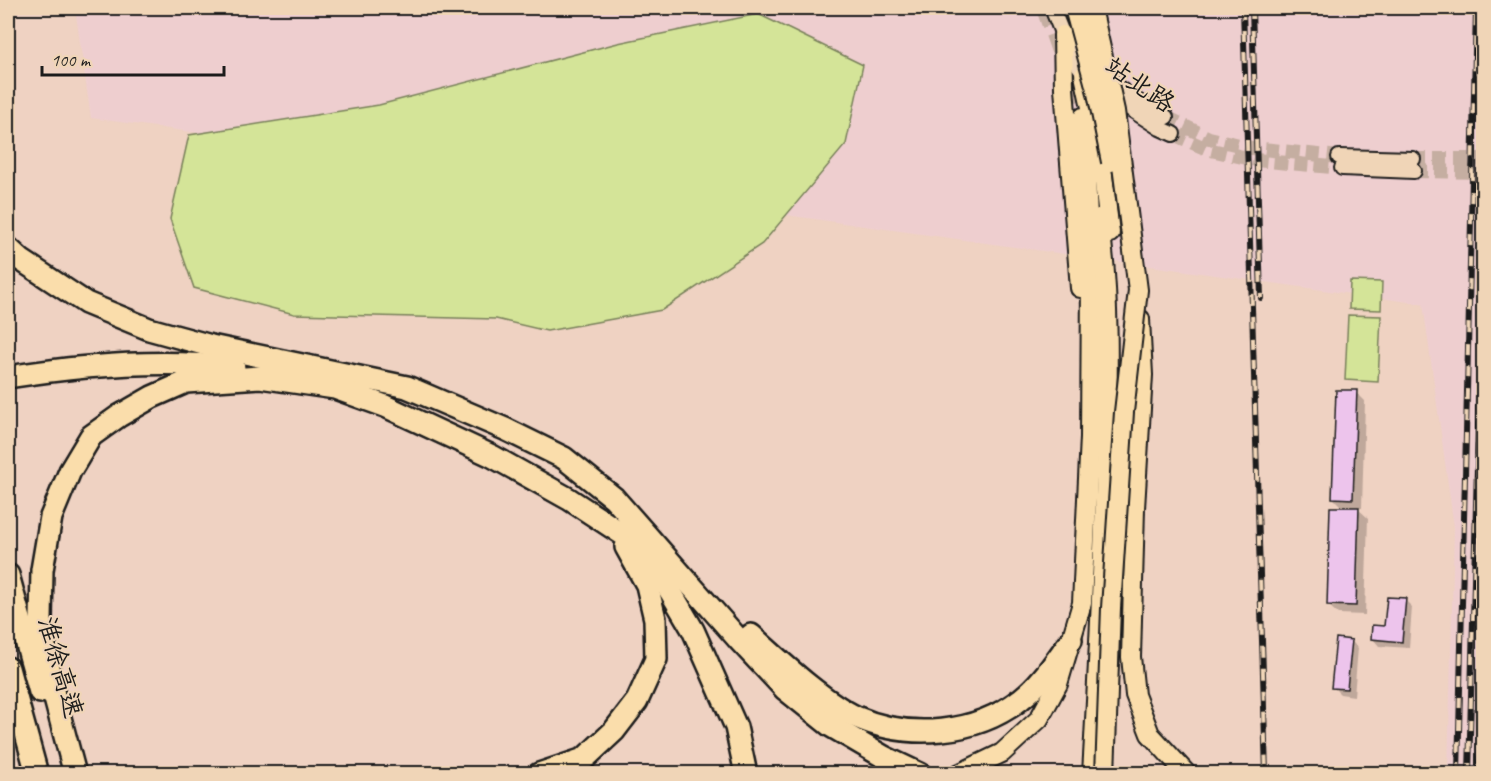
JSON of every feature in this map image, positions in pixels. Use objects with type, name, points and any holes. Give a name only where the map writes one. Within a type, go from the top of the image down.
[{"type":"highway","points":[[1074,8],[1097,93],[1114,176],[1125,283],[1126,397]]},
{"type":"highway","points":[[1079,8],[1115,111]]},
{"type":"highway","points":[[1092,8],[1115,111],[1138,290],[1143,375],[1135,508],[1131,657],[1135,695],[1150,734],[1187,774]]},
{"type":"highway","points":[[1063,35],[1066,110],[1080,276],[1080,362],[1090,437]]},
{"type":"highway","points":[[1084,75],[1100,149],[1114,263],[1117,341],[1107,413]]},
{"type":"highway","points":[[958,774],[1002,753],[1039,719],[1058,684],[1082,603],[1090,437],[1091,276],[1083,117],[1105,260],[1107,413],[1102,612],[1092,774]]},
{"type":"highway","points":[[8,248],[21,260],[86,303],[149,329],[211,346],[407,387],[505,429],[564,458],[614,498],[785,689],[831,726],[884,757],[920,774]]},
{"type":"highway","points":[[1106,774],[1111,608],[1126,397],[1138,290]]},
{"type":"highway","points":[[8,364],[107,354],[196,353],[296,363]]},
{"type":"highway","points":[[8,377],[122,364],[211,365],[251,369],[312,385]]},
{"type":"highway","points":[[75,774],[48,698],[41,620],[42,570],[51,517],[70,471],[91,436],[152,397],[186,382],[220,378],[260,378],[335,388],[385,406],[492,456],[569,499],[630,539],[656,567],[693,630],[741,723],[746,774]]},
{"type":"highway","points":[[539,774],[584,759],[614,731],[637,701],[656,659],[655,619],[646,585],[632,554],[615,533],[569,499]]},
{"type":"highway","points":[[661,551],[710,638],[760,774]]},
{"type":"highway","name":"淮徐高速","points":[[8,575],[48,698],[63,774]]},
{"type":"highway","points":[[693,587],[730,614],[784,664],[856,717],[916,731],[955,729],[992,716],[1021,700],[1046,674],[1071,640]]},
{"type":"highway","name":"淮徐高速","points":[[8,668],[37,774]]},
{"type":"street","name":"站北路","points":[[1052,8],[1084,75],[1114,99],[1173,134]]},
{"type":"street","name":"站北路","points":[[1067,8],[1098,74],[1143,105],[1166,117]]},
{"type":"street","points":[[1341,162],[1413,165]]},
{"type":"shaded area","points":[[75,8],[1483,8],[1483,773],[1448,773],[1454,527],[1423,304],[91,118]]},
{"type":"green space","points":[[758,14],[863,65],[846,144],[762,244],[662,310],[547,331],[496,319],[294,314],[194,288],[170,219],[189,135],[379,105],[618,43]]},
{"type":"green space","points":[[1350,281],[1382,282],[1381,310],[1349,309]]},
{"type":"green space","points":[[1348,315],[1381,316],[1378,382],[1345,380]]},
{"type":"building","points":[[1336,390],[1357,390],[1353,499],[1332,498]]},
{"type":"building","points":[[1330,507],[1359,507],[1356,606],[1327,605]]},
{"type":"building","points":[[1387,597],[1406,598],[1402,642],[1371,639],[1372,625],[1384,626]]},
{"type":"building","points":[[1336,638],[1352,640],[1347,689],[1331,688]]},
{"type":"tunnel","points":[[1045,8],[1083,117]]},
{"type":"tunnel","points":[[1166,117],[1209,138],[1252,148],[1339,157]]},
{"type":"tunnel","points":[[1173,134],[1207,149],[1256,160],[1342,168]]},
{"type":"tunnel","points":[[1413,159],[1484,159]]},
{"type":"tunnel","points":[[1414,171],[1484,172]]},
{"type":"railway","points":[[1243,8],[1266,774]]},
{"type":"railway","points":[[1252,8],[1261,298]]},
{"type":"railway","points":[[1458,774],[1476,8]]},
{"type":"railway","points":[[1469,774],[1484,196]]},
{"type":"railway","points":[[1479,774],[1484,616]]}]
